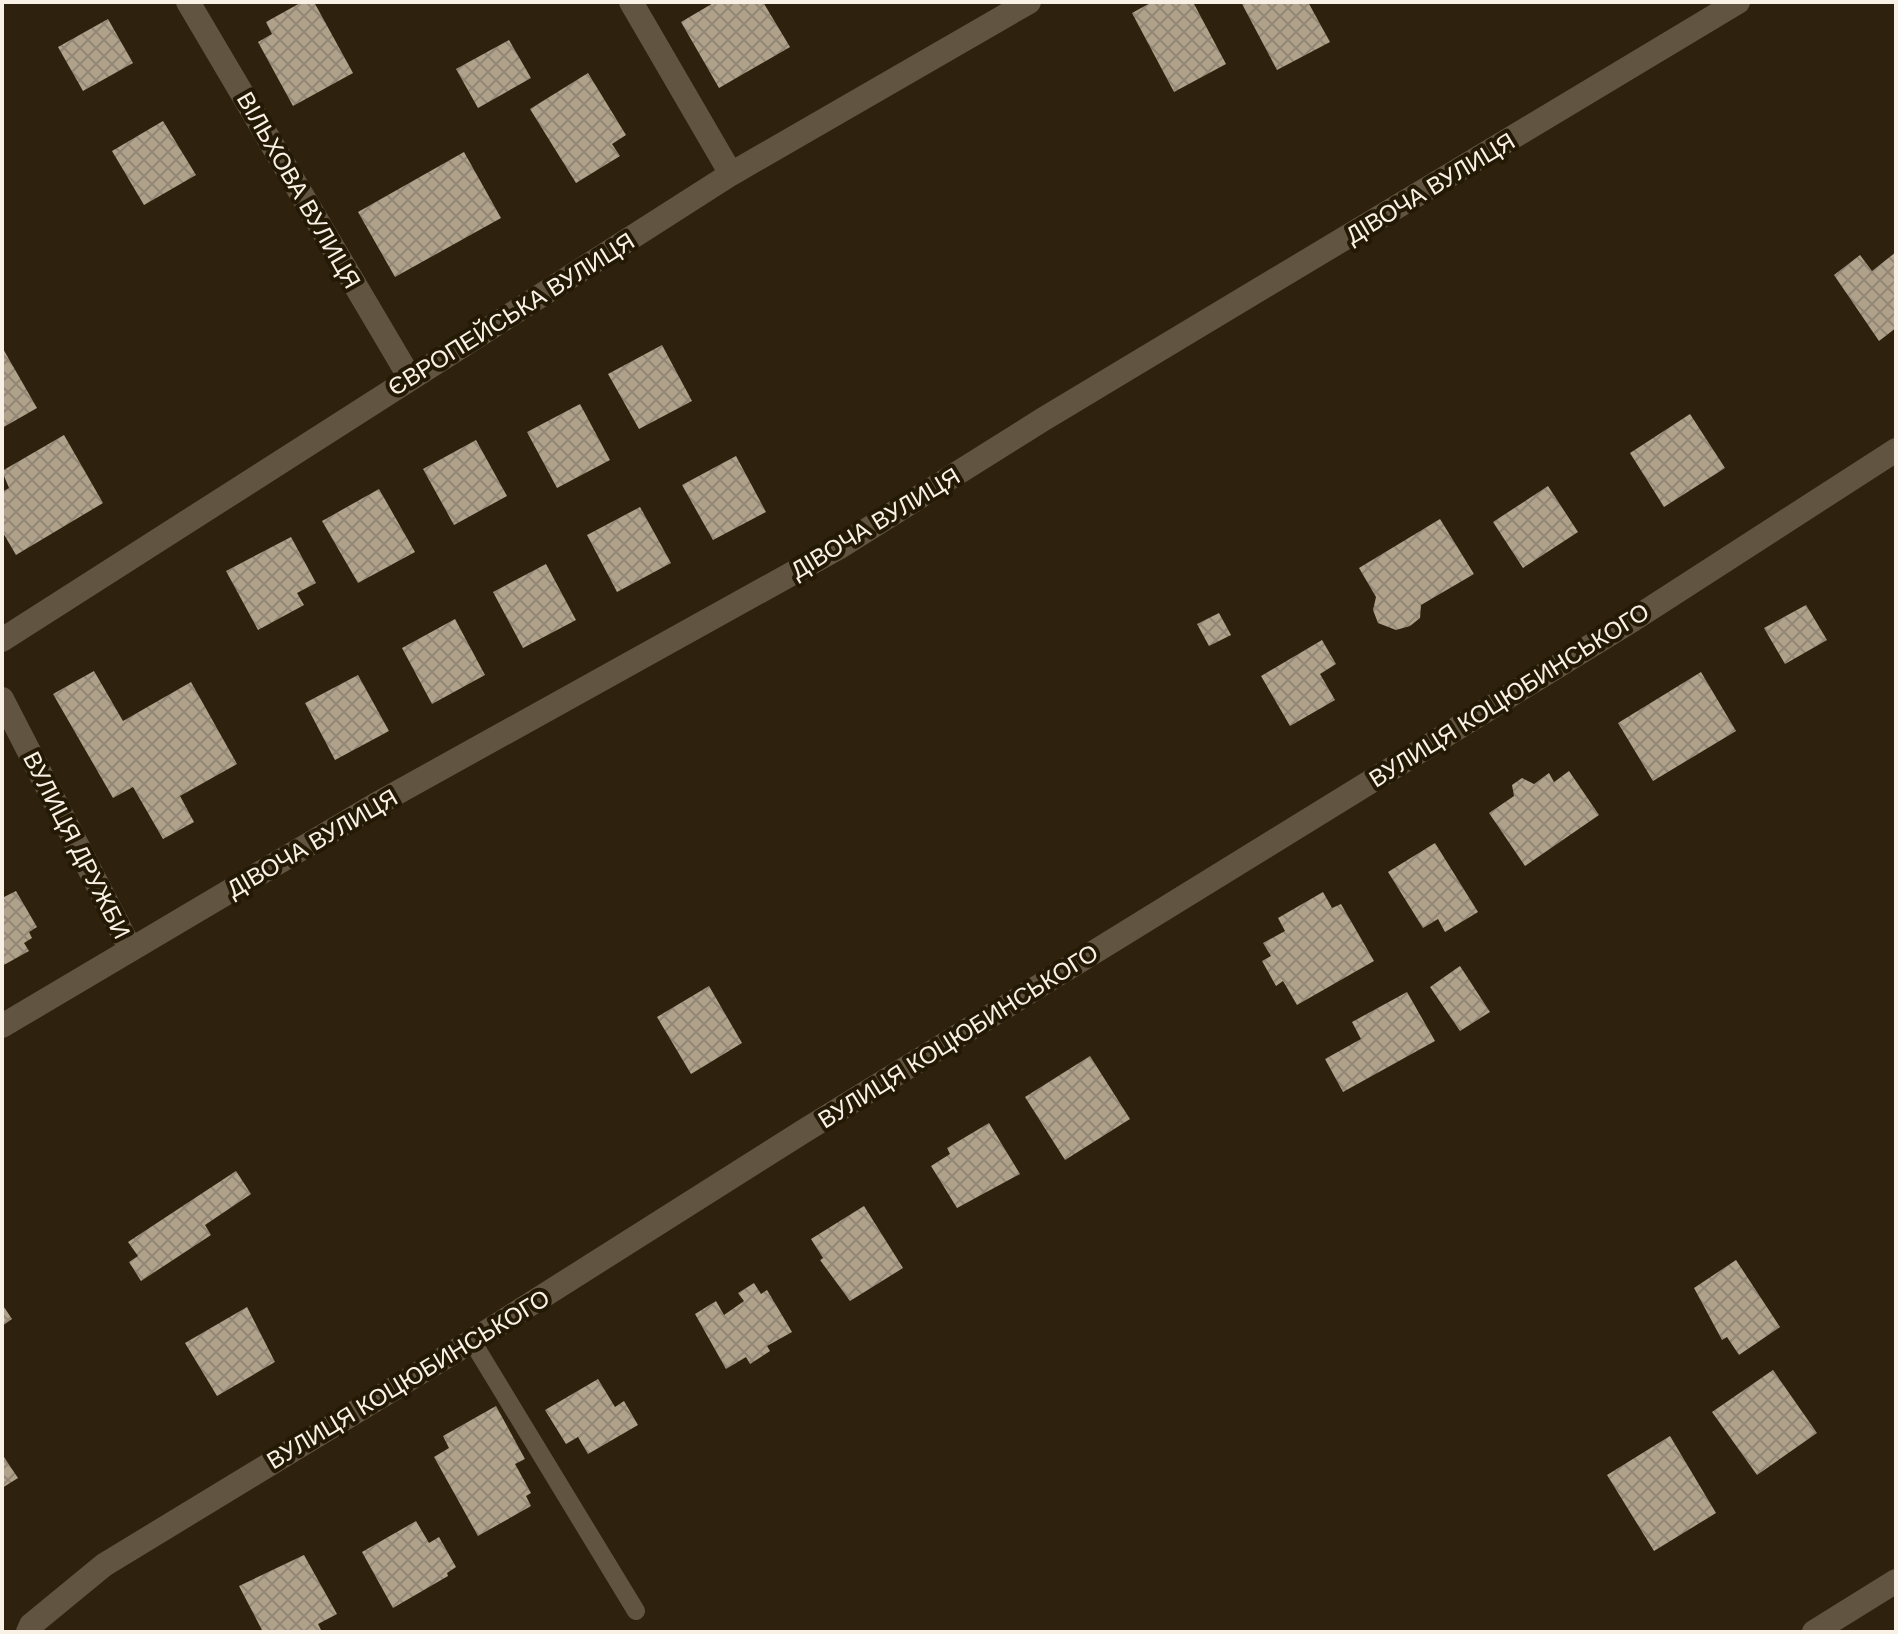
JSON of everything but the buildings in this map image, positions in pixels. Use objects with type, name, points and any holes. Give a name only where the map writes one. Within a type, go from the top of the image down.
[{"type":"street","name":"ВІЛЬХОВА ВУЛИЦЯ","points":[[188,2],[410,378]]},
{"type":"street","points":[[631,2],[731,174]]},
{"type":"street","name":"ЄВРОПЕЙСЬКА ВУЛИЦЯ","points":[[2,640],[731,174],[1029,2]]},
{"type":"street","name":"ДІВОЧА ВУЛИЦЯ","points":[[2,1026],[375,805],[838,548],[1042,420],[1738,2]]},
{"type":"street","name":"ВУЛИЦЯ КОЦЮБИНСЬКОГО","points":[[28,1632],[31,1625],[104,1565],[472,1341],[804,1131],[1631,621],[1896,450]]},
{"type":"street","name":"ВУЛИЦЯ ДРУЖБИ","points":[[2,699],[130,948]]},
{"type":"street","points":[[1814,1632],[1896,1581]]},
{"type":"lane","points":[[472,1341],[636,1611]]}]
